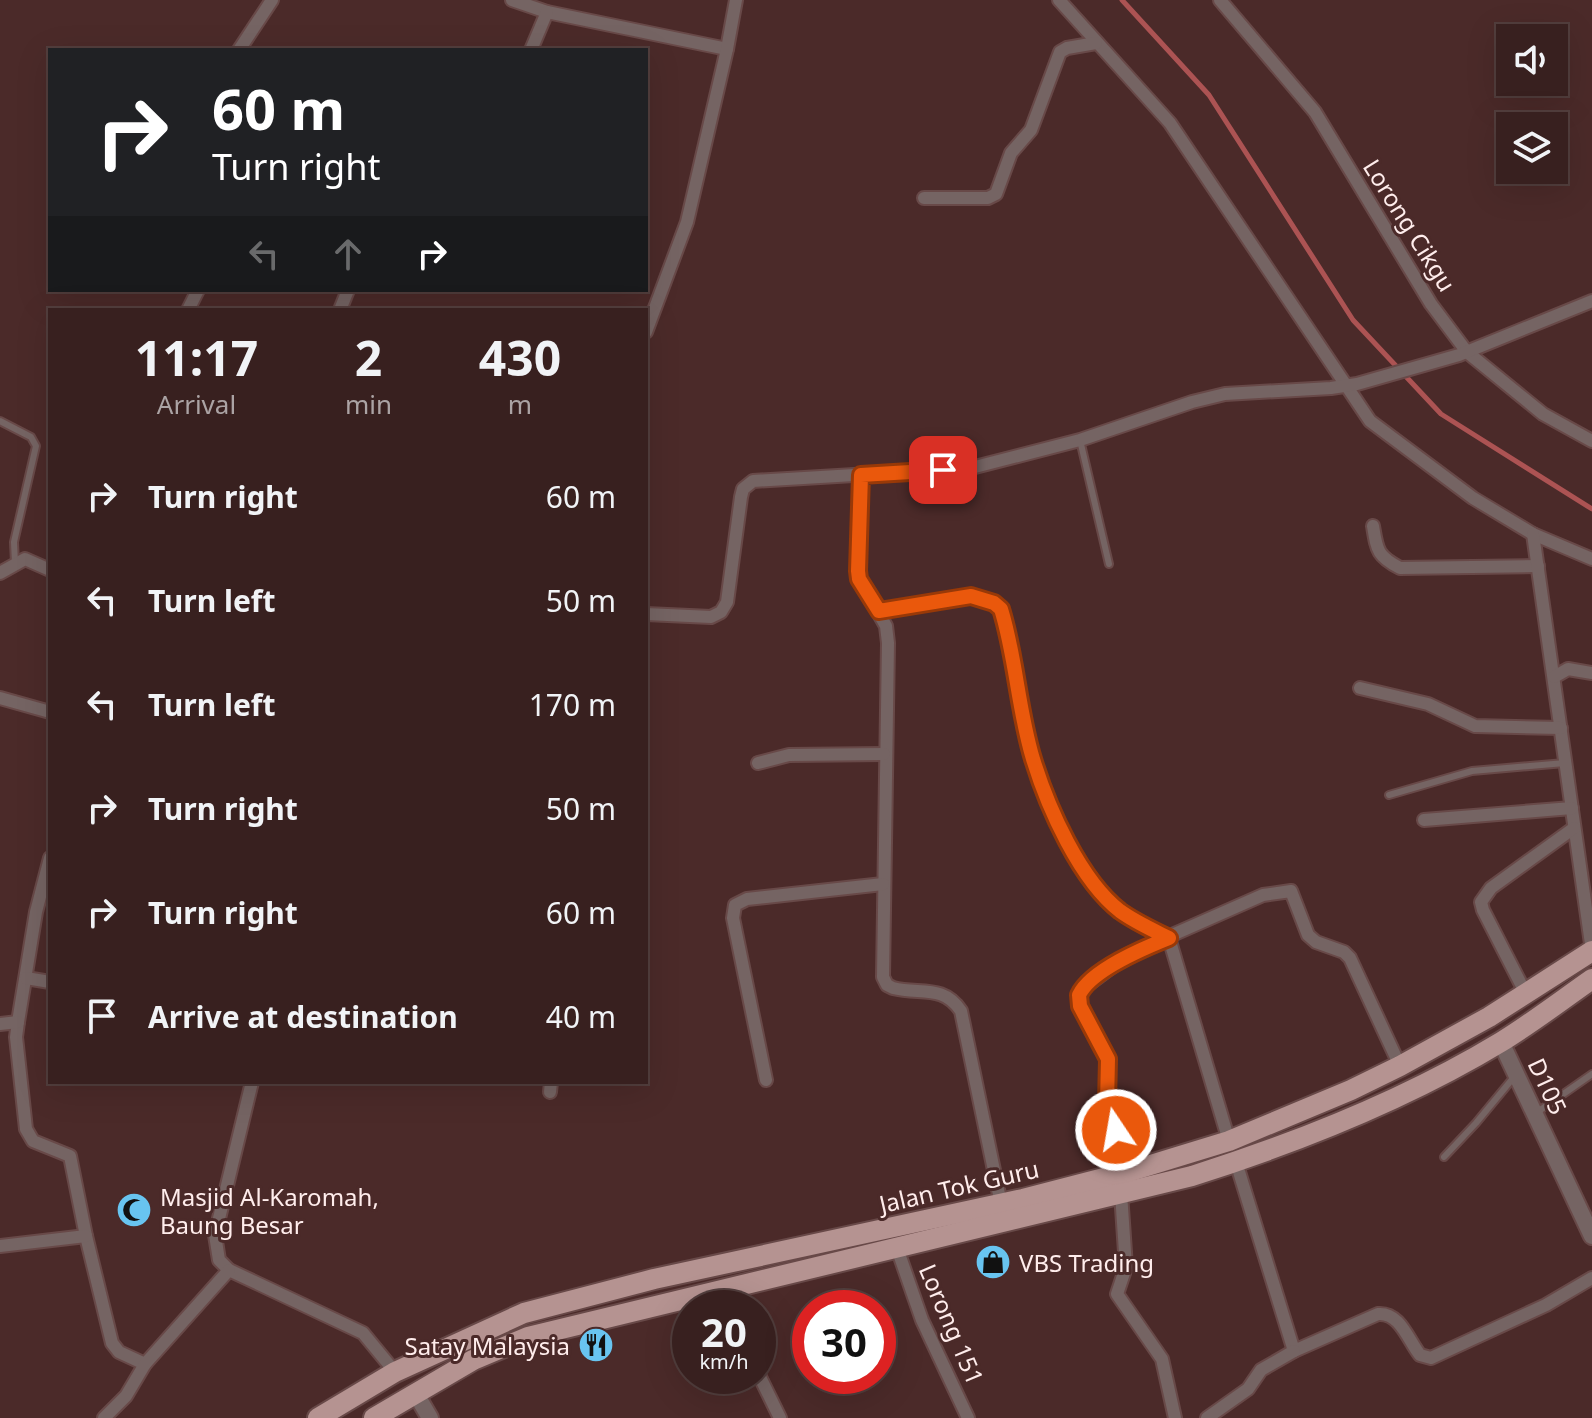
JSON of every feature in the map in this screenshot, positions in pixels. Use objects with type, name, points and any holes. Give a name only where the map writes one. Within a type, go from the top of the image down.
[{"type":"main road","name":"Jalan Tok Guru","points":[[318,1418],[395,1372],[524,1313],[654,1279],[1001,1204],[1131,1171],[1229,1141],[1400,1066],[1489,1017],[1592,951]]},
{"type":"main road","name":"Jalan Tok Guru","points":[[753,1290],[897,1248],[1236,1162],[1366,1113],[1501,1042],[1591,981]]},
{"type":"main road","name":"Jalan Tok Guru","points":[[374,1418],[473,1360],[528,1337],[672,1309]]},
{"type":"street","points":[[240,48],[272,0]]},
{"type":"street","points":[[512,0],[547,12],[727,49]]},
{"type":"street","points":[[648,327],[687,222],[736,0]]},
{"type":"street","points":[[1059,0],[1170,123],[1352,385],[1370,421],[1473,498],[1533,534],[1592,559]]},
{"type":"street","name":"Lorong Cikgu","points":[[1220,0],[1315,112],[1463,353],[1543,414],[1592,441]]},
{"type":"street","points":[[532,48],[547,12]]},
{"type":"street","points":[[924,198],[988,198],[996,194],[1011,153],[1030,132],[1060,52],[1096,43]]},
{"type":"street","points":[[648,614],[711,617],[721,612],[727,602],[741,497],[743,489],[753,481],[971,468],[1080,440],[1225,394],[1352,385],[1463,353],[1592,301]]},
{"type":"street","points":[[861,475],[859,579],[886,626],[888,643],[883,977],[887,985],[893,988],[942,993],[961,1011],[1001,1204]]},
{"type":"street","points":[[1373,526],[1376,549],[1385,560],[1400,568],[1538,566]]},
{"type":"street","points":[[1533,534],[1592,951]]},
{"type":"street","points":[[0,573],[15,563],[30,559],[48,569]]},
{"type":"street","points":[[879,611],[971,596],[998,606],[1002,612],[1033,759],[1061,829],[1081,868],[1107,900],[1122,913],[1169,938],[1229,1141]]},
{"type":"street","points":[[1554,677],[1568,669],[1592,673]]},
{"type":"street","points":[[1360,688],[1425,703],[1475,726],[1561,728]]},
{"type":"street","points":[[0,698],[48,711]]},
{"type":"street","points":[[758,763],[789,755],[884,754]]},
{"type":"street","points":[[1424,820],[1572,808]]},
{"type":"street","points":[[1525,992],[1481,902],[1491,888],[1574,828]]},
{"type":"street","points":[[48,866],[36,912],[16,1037],[26,1129],[33,1141],[70,1156],[86,1236],[115,1349],[145,1364]]},
{"type":"street","points":[[766,1080],[733,918],[735,905],[747,899],[883,884]]},
{"type":"street","points":[[1131,1171],[1108,1110],[1108,1059],[1080,1006],[1079,995],[1085,985],[1129,954],[1265,894],[1291,891],[1308,935],[1350,958],[1400,1066]]},
{"type":"street","points":[[26,978],[48,982]]},
{"type":"street","points":[[0,1024],[18,1022]]},
{"type":"street","name":"D105","points":[[1501,1042],[1535,1114],[1586,1207],[1592,1236]]},
{"type":"street","points":[[252,1084],[215,1235],[219,1260],[229,1270],[363,1333],[395,1372]]},
{"type":"street","points":[[1236,1162],[1294,1351]]},
{"type":"street","points":[[1121,1193],[1126,1267],[1117,1294],[1162,1359],[1175,1418]]},
{"type":"street","points":[[0,1246],[86,1236]]},
{"type":"street","name":"Lorong 151","points":[[897,1248],[922,1320],[968,1418]]},
{"type":"street","points":[[104,1418],[126,1396],[145,1364],[229,1270]]},
{"type":"street","points":[[1207,1418],[1248,1389],[1261,1370],[1294,1351],[1378,1314],[1385,1313],[1396,1320],[1420,1355],[1431,1358],[1546,1305],[1592,1278]]},
{"type":"street","points":[[416,1394],[430,1418]]},
{"type":"street","points":[[768,1394],[780,1418]]},
{"type":"lane","points":[[0,421],[31,437],[36,446],[14,542],[15,563]]},
{"type":"lane","points":[[1080,440],[1109,564]]},
{"type":"lane","points":[[1389,795],[1472,771],[1565,763]]},
{"type":"lane","points":[[1444,1157],[1516,1074]]},
{"type":"lane","points":[[1535,1114],[1592,1074]]},
{"type":"waterway","points":[[1122,0],[1209,95],[1353,320],[1441,414],[1592,509]]},
{"type":"place","name":"Masjid Al-Karomah, Baung Besar","points":[[134,1210]]},
{"type":"place","name":"VBS Trading","points":[[993,1262]]},
{"type":"place","name":"Satay Malaysia","points":[[596,1345]]},
{"type":"route","points":[[943,470],[861,475],[859,579],[879,611],[971,596],[994,603],[1001,609],[1033,759],[1061,829],[1088,879],[1107,900],[1122,913],[1169,938],[1129,954],[1085,985],[1079,995],[1080,1006],[1108,1059],[1107,1104],[1116,1130]]}]
